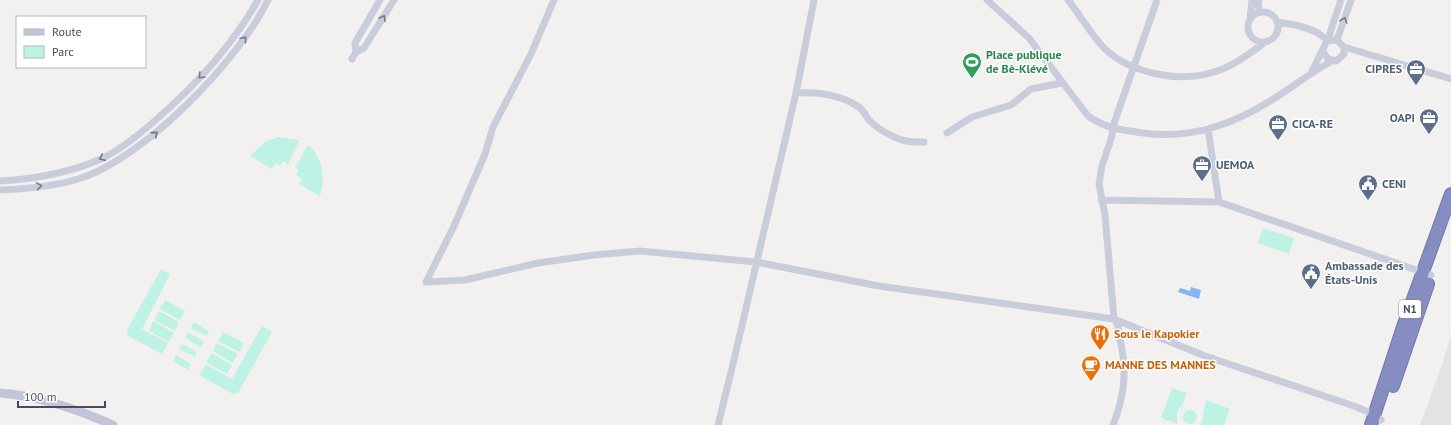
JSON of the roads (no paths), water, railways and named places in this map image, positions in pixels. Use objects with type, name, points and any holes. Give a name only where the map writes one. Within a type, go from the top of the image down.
[{"type":"highway","name":"N1","points":[[1377,421],[1427,274],[1451,194]]},
{"type":"highway","name":"N1","points":[[1427,274],[1451,219]]},
{"type":"main road","points":[[0,393],[13,394],[76,410],[112,425]]},
{"type":"street","points":[[0,181],[49,175],[68,170],[102,158],[124,146],[170,108],[211,66],[238,32],[258,0]]},
{"type":"street","points":[[0,190],[78,179],[108,166],[143,144],[217,72],[249,32],[268,0]]},
{"type":"street","points":[[356,52],[355,43],[380,0]]},
{"type":"street","points":[[352,59],[356,52],[364,48],[394,0]]},
{"type":"street","points":[[554,0],[531,54],[493,127],[485,154],[454,226],[426,282],[465,280],[538,263],[594,255],[640,251],[756,262],[879,286],[1114,319],[1205,356],[1377,421]]},
{"type":"street","points":[[718,425],[796,93],[814,0]]},
{"type":"street","points":[[986,0],[1029,38],[1088,116],[1099,124],[1112,129],[1176,136],[1208,129],[1247,114],[1278,96],[1312,71],[1342,57],[1344,47]]},
{"type":"street","points":[[1070,0],[1104,48],[1120,61],[1133,67],[1168,75],[1201,75],[1215,72],[1231,65],[1276,34],[1277,22],[1273,15],[1262,12],[1252,16],[1250,20]]},
{"type":"street","points":[[1112,425],[1118,411],[1125,370],[1123,352],[1119,337],[1119,325],[1114,319],[1105,215],[1099,184],[1112,129],[1157,0]]},
{"type":"street","points":[[1252,0],[1248,28],[1251,36],[1258,41],[1267,41]]},
{"type":"street","points":[[1259,0],[1258,6],[1262,12]]},
{"type":"street","points":[[1331,40],[1330,33],[1341,0]]},
{"type":"street","points":[[1312,71],[1323,52],[1323,48],[1331,40],[1351,0]]},
{"type":"street","points":[[1277,22],[1293,25],[1319,34],[1344,47],[1451,79]]},
{"type":"street","points":[[1323,52],[1325,56],[1332,61]]},
{"type":"street","points":[[947,133],[972,117],[1011,105],[1030,89],[1062,83]]},
{"type":"street","points":[[796,93],[809,91],[832,95],[857,105],[863,110],[869,121],[886,132],[905,141],[924,142]]},
{"type":"street","points":[[1208,129],[1219,202]]},
{"type":"street","points":[[1101,200],[1219,202],[1427,274]]},
{"type":"water","points":[[1191,287],[1201,290],[1199,299],[1178,292],[1180,288],[1190,291]]},
{"type":"place","name":"Place publique de Bè-Klévé","points":[[972,79]]},
{"type":"place","name":"CIPRES","points":[[1416,86]]},
{"type":"place","name":"OAPI","points":[[1429,135]]},
{"type":"place","name":"CICA-RE","points":[[1278,141]]},
{"type":"place","name":"UEMOA","points":[[1202,182]]},
{"type":"place","name":"CENI","points":[[1368,201]]},
{"type":"place","name":"Ambassade des États-Unis","points":[[1311,290]]},
{"type":"place","name":"Sous le Kapokier","points":[[1100,351]]},
{"type":"place","name":"MANNE DES MANNES","points":[[1091,382]]}]
